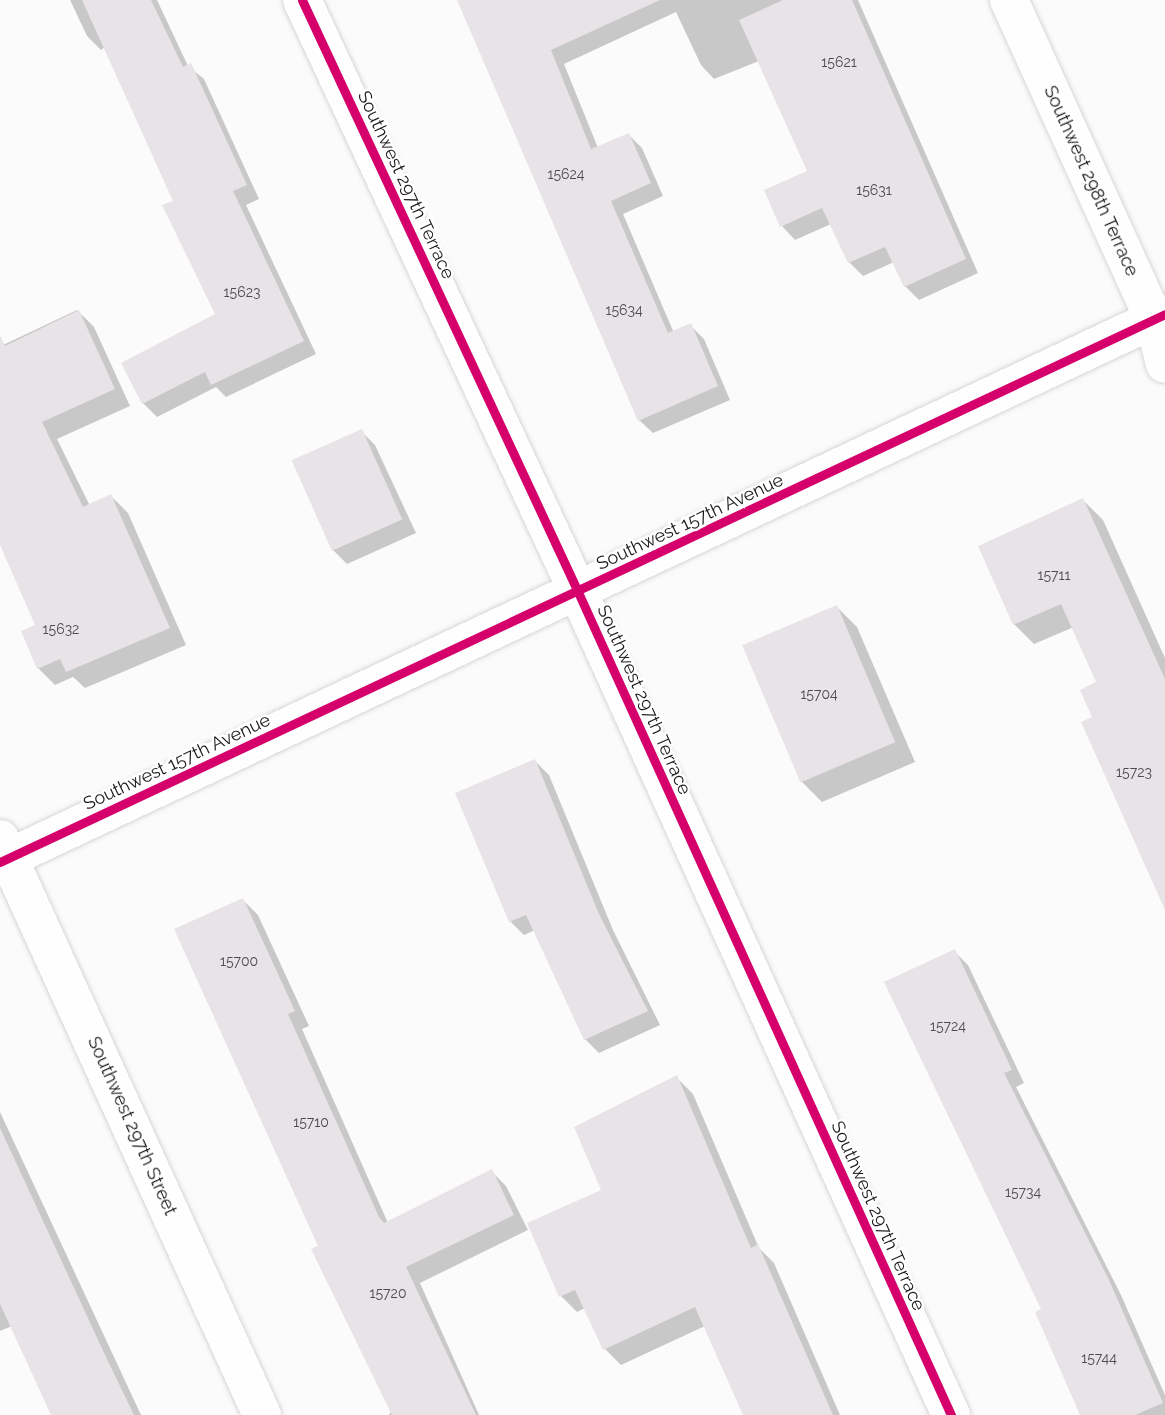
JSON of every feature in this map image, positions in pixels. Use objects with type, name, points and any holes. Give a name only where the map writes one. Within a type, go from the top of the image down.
[{"type":"street","name":"Southwest 297th Terrace","points":[[302,0],[578,592],[951,1415]]},
{"type":"street","name":"Southwest 298th Terrace","points":[[1009,0],[1160,316],[1165,364]]},
{"type":"street","name":"Southwest 157th Avenue","points":[[4,853],[578,592],[1160,316]]},
{"type":"street","name":"Southwest 297th Street","points":[[4,853],[262,1415]]},
{"type":"building","points":[[82,0],[151,0],[183,67],[191,63],[247,185],[233,191],[304,341],[211,385],[205,372],[142,404],[121,363],[215,314],[162,205],[173,201]]},
{"type":"building","points":[[457,0],[660,0],[551,50],[591,149],[629,133],[651,183],[611,201],[668,333],[691,323],[718,386],[638,421]]},
{"type":"building","points":[[783,0],[852,0],[966,259],[904,287],[885,247],[848,263],[822,208],[780,227],[764,190],[807,171],[739,20]]},
{"type":"building","points":[[79,310],[115,389],[42,422],[83,507],[111,494],[170,628],[66,672],[60,659],[37,669],[21,631],[35,625],[0,545],[0,335],[5,346]]},
{"type":"building","points":[[362,429],[402,519],[332,551],[292,460]]},
{"type":"building","points":[[1083,498],[1165,679],[1165,910],[1081,722],[1092,717],[1080,690],[1096,682],[1061,604],[1013,625],[978,546]]},
{"type":"building","points":[[837,605],[895,742],[800,782],[742,645]]},
{"type":"building","points":[[535,759],[599,914],[648,1011],[584,1040],[526,915],[509,922],[455,793]]},
{"type":"building","points":[[243,898],[295,1011],[288,1014],[384,1223],[492,1169],[514,1215],[406,1267],[476,1415],[392,1415],[311,1249],[318,1246],[174,929]]},
{"type":"building","points":[[955,949],[1012,1070],[1004,1073],[1109,1280],[1163,1403],[1135,1415],[1080,1415],[1035,1312],[1041,1309],[884,982]]},
{"type":"building","points":[[677,1075],[751,1248],[758,1244],[833,1415],[743,1415],[695,1307],[603,1350],[575,1290],[559,1297],[527,1223],[601,1190],[574,1127]]},
{"type":"building","points":[[0,1128],[134,1415],[51,1415],[0,1304]]},
{"type":"cycle path","points":[[302,0],[578,592],[951,1415]]},
{"type":"cycle path","points":[[0,862],[1165,314]]}]
